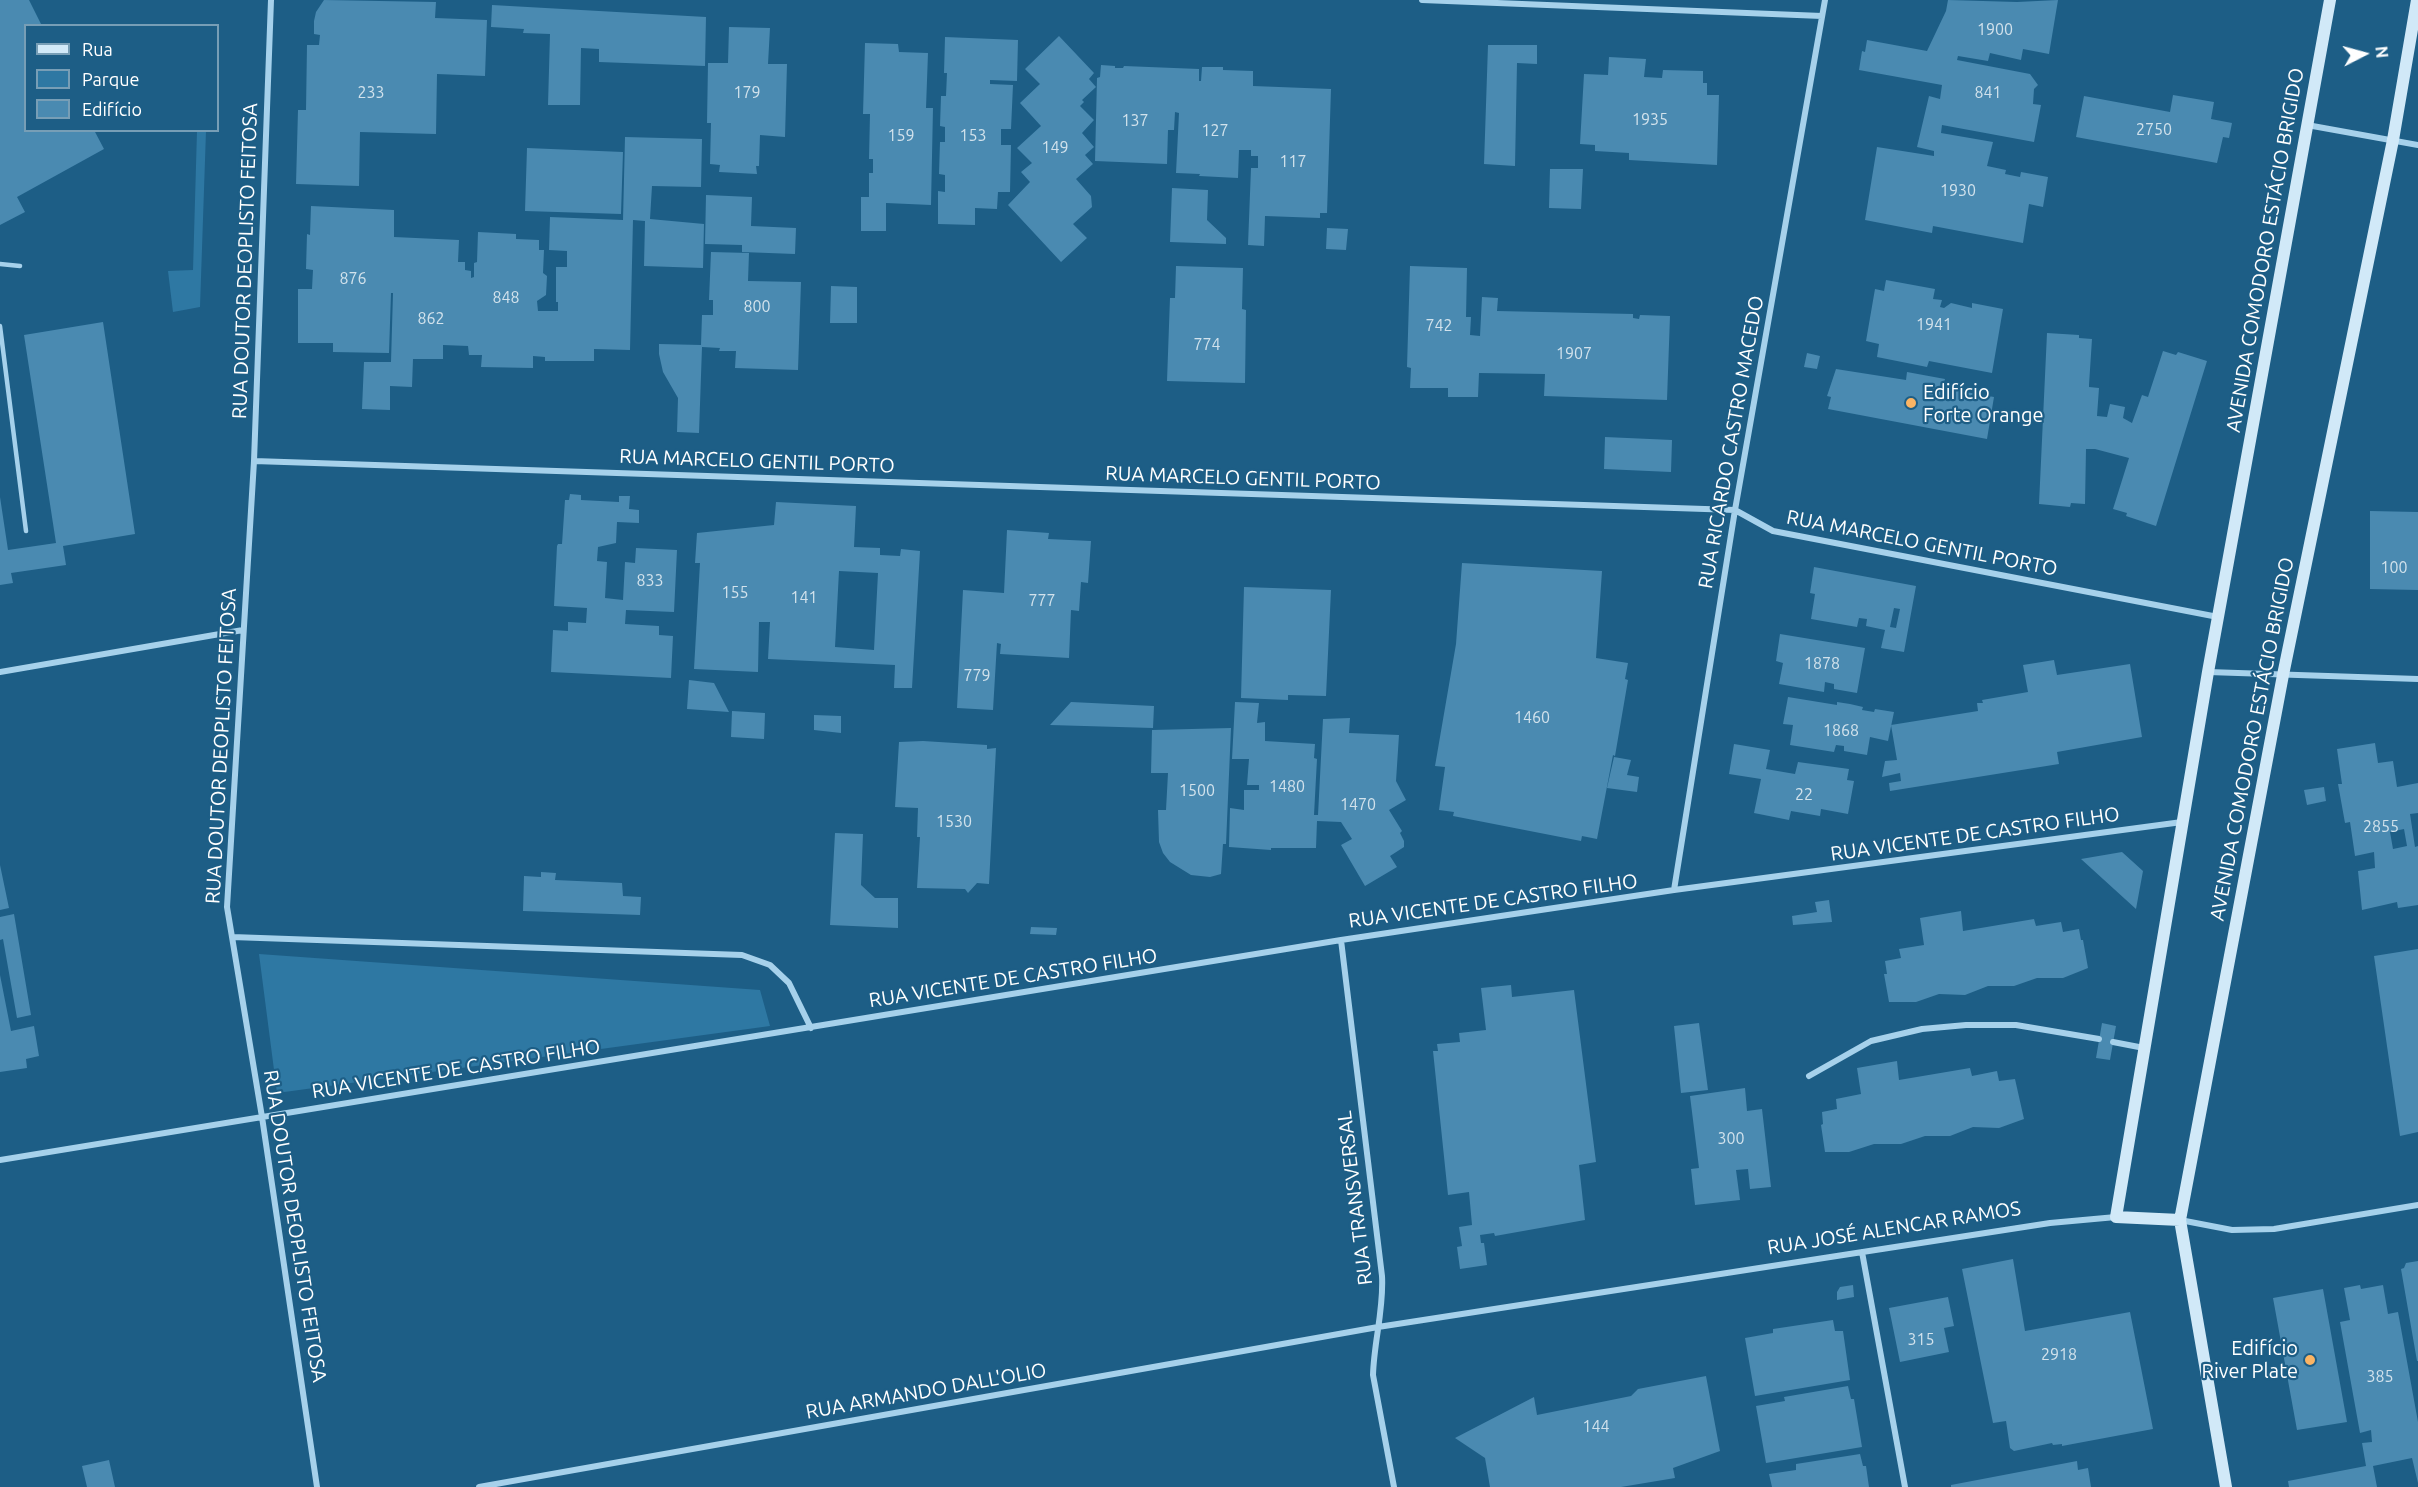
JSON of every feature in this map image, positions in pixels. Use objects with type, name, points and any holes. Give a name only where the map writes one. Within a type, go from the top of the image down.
[{"type":"main road","name":"AVENIDA COMODORO ESTÁCIO BRIGIDO","points":[[2116,1217],[2208,672],[2330,0]]},
{"type":"main road","name":"AVENIDA COMODORO ESTÁCIO BRIGIDO","points":[[2226,1487],[2180,1220],[2283,675],[2393,140],[2418,0]]},
{"type":"main road","name":"RUA JOSÉ ALENCAR RAMOS","points":[[2116,1217],[2180,1220]]},
{"type":"street","name":"RUA DOUTOR DEOPLISTO FEITOSA","points":[[271,0],[254,461],[227,907],[262,1117],[317,1487]]},
{"type":"street","points":[[1422,0],[1822,16]]},
{"type":"street","name":"RUA RICARDO CASTRO MACEDO","points":[[1674,891],[1735,510],[1825,0]]},
{"type":"street","points":[[2307,125],[2418,145]]},
{"type":"street","name":"RUA MARCELO GENTIL PORTO","points":[[254,461],[1735,510],[1773,531],[2218,617]]},
{"type":"street","points":[[0,672],[243,630]]},
{"type":"street","points":[[2208,672],[2418,679]]},
{"type":"street","name":"RUA VICENTE DE CASTRO FILHO","points":[[0,1160],[1341,940],[1674,891],[2182,822]]},
{"type":"street","points":[[232,937],[742,955],[770,966],[789,983],[811,1028]]},
{"type":"street","name":"RUA TRANSVERSAL","points":[[1341,940],[1382,1276],[1383,1295],[1373,1375],[1394,1487]]},
{"type":"street","points":[[1809,1076],[1871,1041],[1923,1029],[1966,1025],[2016,1025],[2099,1039]]},
{"type":"street","points":[[2113,1042],[2145,1048]]},
{"type":"street","name":"RUA JOSÉ ALENCAR RAMOS","points":[[2180,1220],[2232,1230],[2274,1229],[2418,1205]]},
{"type":"street","name":"RUA JOSÉ ALENCAR RAMOS","points":[[1378,1327],[2050,1223],[2116,1217]]},
{"type":"street","points":[[1862,1252],[1905,1487]]},
{"type":"street","name":"RUA ARMANDO DALL'OLIO","points":[[480,1487],[1378,1327]]},
{"type":"lane","points":[[0,264],[20,266]]},
{"type":"lane","points":[[0,326],[26,531]]},
{"type":"green space","points":[[197,132],[206,132],[200,307],[173,312],[168,271],[193,270]]},
{"type":"green space","points":[[259,954],[760,990],[770,1026],[277,1093]]},
{"type":"building","points":[[0,0],[29,0],[41,24],[24,24],[24,132],[95,132],[104,149],[17,197],[25,212],[0,225]]},
{"type":"building","points":[[324,0],[436,2],[435,18],[487,20],[485,76],[437,74],[436,134],[360,132],[359,186],[296,184],[298,110],[306,110],[307,45],[319,45],[320,35],[314,34],[314,21],[316,12]]},
{"type":"building","points":[[1948,0],[2017,2],[2058,0],[2049,54],[2023,49],[2021,60],[1990,53],[1988,61],[1958,56],[1957,60],[2030,74],[2038,85],[2034,89],[2033,104],[2041,105],[2034,142],[1942,125],[1941,133],[1993,142],[1987,166],[2006,170],[2005,174],[2020,177],[2021,172],[2048,177],[2043,207],[2029,204],[2023,243],[1933,226],[1932,233],[1865,220],[1877,147],[1934,156],[1934,151],[1917,147],[1929,96],[1940,99],[1942,85],[1859,70],[1862,51],[1865,52],[1867,40],[1927,51],[1946,11]]},
{"type":"building","points":[[492,5],[706,17],[705,66],[599,62],[599,49],[581,48],[580,105],[548,105],[550,34],[523,33],[524,29],[491,27]]},
{"type":"building","points":[[729,27],[770,28],[768,64],[787,64],[785,137],[760,135],[757,174],[719,172],[720,165],[710,164],[711,123],[707,123],[708,63],[728,63]]},
{"type":"building","points":[[1059,36],[1094,73],[1089,79],[1096,87],[1082,100],[1084,102],[1080,106],[1094,120],[1082,133],[1094,147],[1085,155],[1093,164],[1076,179],[1091,196],[1092,207],[1073,224],[1087,238],[1061,262],[1008,205],[1030,182],[1021,172],[1032,163],[1017,148],[1041,126],[1020,103],[1040,84],[1025,69]]},
{"type":"building","points":[[945,37],[1018,40],[1017,81],[990,80],[990,84],[1013,85],[1011,129],[1001,129],[1001,145],[1011,145],[1010,192],[998,192],[997,209],[975,208],[975,225],[938,224],[938,191],[945,192],[945,175],[939,174],[940,142],[945,142],[945,127],[940,126],[941,96],[946,96]]},
{"type":"building","points":[[865,43],[898,44],[899,52],[928,53],[926,108],[933,108],[931,205],[886,203],[886,231],[861,231],[861,197],[869,197],[869,173],[873,173],[873,159],[869,159],[870,114],[863,114]]},
{"type":"building","points":[[1488,45],[1537,45],[1537,64],[1517,63],[1515,166],[1484,164]]},
{"type":"building","points":[[1609,57],[1646,59],[1644,77],[1662,78],[1663,70],[1703,71],[1703,83],[1707,83],[1707,95],[1719,95],[1717,165],[1629,160],[1629,153],[1595,151],[1595,145],[1580,144],[1584,74],[1608,75]]},
{"type":"building","points":[[1101,65],[1115,66],[1115,68],[1124,66],[1199,69],[1199,81],[1201,81],[1202,67],[1223,67],[1223,70],[1253,71],[1253,86],[1331,89],[1327,213],[1320,213],[1320,218],[1265,216],[1264,246],[1248,245],[1251,168],[1258,168],[1258,156],[1251,156],[1251,150],[1239,150],[1238,178],[1176,173],[1179,113],[1175,112],[1174,130],[1168,130],[1167,164],[1095,161],[1097,78],[1100,77]]},
{"type":"building","points":[[2173,95],[2214,102],[2211,119],[2232,123],[2229,138],[2223,137],[2217,163],[2076,137],[2084,96],[2170,112]]},
{"type":"building","points":[[625,137],[702,139],[701,187],[652,186],[650,219],[704,224],[703,268],[644,266],[645,221],[633,220],[630,350],[594,349],[594,361],[545,361],[545,357],[533,356],[533,368],[481,367],[482,355],[469,355],[468,346],[443,345],[443,359],[413,359],[412,387],[390,386],[390,410],[362,409],[364,362],[391,362],[393,293],[391,293],[389,353],[333,352],[333,343],[298,343],[298,289],[312,289],[313,270],[306,269],[311,206],[394,210],[394,237],[459,240],[458,262],[465,262],[465,270],[471,271],[471,278],[474,277],[474,263],[477,262],[478,232],[516,234],[516,239],[539,240],[539,250],[544,250],[543,273],[547,276],[546,295],[537,301],[538,311],[558,311],[556,267],[567,267],[567,251],[549,250],[550,217],[623,220]]},
{"type":"building","points":[[527,148],[623,152],[621,214],[525,211]]},
{"type":"building","points":[[1550,169],[1583,169],[1581,209],[1549,208]]},
{"type":"building","points":[[1172,188],[1208,190],[1207,220],[1226,238],[1226,244],[1170,242]]},
{"type":"building","points":[[706,195],[752,197],[751,226],[796,228],[795,254],[742,252],[742,245],[705,244]]},
{"type":"building","points":[[1327,228],[1348,229],[1346,250],[1326,249]]},
{"type":"building","points":[[711,252],[749,253],[748,281],[801,282],[798,370],[735,368],[736,351],[719,351],[720,348],[702,347],[699,433],[677,432],[678,398],[663,372],[659,344],[701,345],[702,315],[713,315],[713,300],[709,300]]},
{"type":"building","points":[[1176,266],[1243,268],[1242,309],[1246,310],[1245,383],[1167,381],[1170,298],[1175,298]]},
{"type":"building","points":[[1410,266],[1467,268],[1466,317],[1471,317],[1470,335],[1480,336],[1482,297],[1498,298],[1497,311],[1633,314],[1633,318],[1639,319],[1640,315],[1670,316],[1667,400],[1544,396],[1545,374],[1479,373],[1478,397],[1448,397],[1448,388],[1410,388],[1411,368],[1407,367]]},
{"type":"building","points":[[1886,280],[1935,289],[1933,299],[1942,300],[1940,307],[1944,308],[1951,303],[1972,308],[1972,303],[2003,309],[1992,373],[1929,361],[1927,367],[1877,357],[1879,344],[1866,341],[1875,289],[1884,291]]},
{"type":"building","points":[[831,286],[857,287],[857,323],[830,323]]},
{"type":"building","points":[[103,322],[135,534],[63,546],[66,565],[11,573],[13,583],[0,585],[0,497],[8,550],[56,543],[24,335]]},
{"type":"building","points":[[2047,333],[2079,335],[2079,338],[2092,339],[2089,387],[2099,388],[2097,416],[2107,417],[2110,404],[2125,407],[2123,418],[2132,423],[2142,395],[2148,397],[2163,351],[2176,355],[2178,352],[2207,361],[2156,526],[2113,509],[2129,458],[2095,449],[2086,449],[2085,504],[2071,503],[2070,507],[2039,504]]},
{"type":"building","points":[[1807,353],[1820,356],[1817,369],[1804,367]]},
{"type":"building","name":"Edifício Forte Orange","points":[[1836,369],[1906,380],[1907,372],[1945,379],[1943,388],[1994,397],[1987,439],[1828,409],[1831,397],[1827,396]]},
{"type":"building","points":[[1605,437],[1672,440],[1671,472],[1604,469]]},
{"type":"building","points":[[570,494],[581,495],[581,500],[619,502],[619,496],[630,496],[629,509],[639,510],[639,523],[617,522],[616,543],[598,547],[597,561],[607,562],[605,598],[623,600],[625,562],[635,563],[636,548],[677,550],[674,612],[626,610],[625,624],[659,626],[659,635],[673,636],[671,678],[551,672],[553,630],[568,631],[568,622],[586,623],[587,608],[554,606],[557,546],[562,544],[565,500],[569,500]]},
{"type":"building","points":[[776,502],[856,506],[854,547],[880,548],[880,555],[900,556],[901,549],[920,551],[912,688],[894,688],[895,665],[768,659],[770,622],[759,622],[758,672],[694,669],[700,563],[695,563],[697,533],[774,525]],"holes":[[[839,571],[878,573],[874,650],[835,647]]]},
{"type":"building","points":[[2370,511],[2418,512],[2418,590],[2370,589]]},
{"type":"building","points":[[1007,530],[1049,533],[1048,539],[1091,541],[1088,583],[1081,582],[1079,611],[1071,610],[1069,658],[1000,654],[1001,644],[997,643],[993,710],[957,708],[963,590],[1004,593]]},
{"type":"building","points":[[1462,563],[1602,571],[1596,658],[1628,663],[1625,679],[1628,680],[1597,839],[1582,836],[1581,841],[1453,816],[1454,812],[1439,810],[1445,767],[1435,766],[1456,644]]},
{"type":"building","points":[[1814,567],[1916,586],[1904,652],[1881,648],[1885,630],[1866,626],[1867,619],[1859,618],[1857,627],[1811,619],[1815,594],[1810,593]],"holes":[[[1894,608],[1900,609],[1896,628],[1890,627]]]},
{"type":"building","points":[[1244,587],[1331,590],[1326,696],[1288,695],[1288,700],[1241,698]]},
{"type":"building","points":[[1780,634],[1865,648],[1857,693],[1834,689],[1834,684],[1825,682],[1824,692],[1779,684],[1783,663],[1776,661]]},
{"type":"building","points":[[2054,660],[2057,675],[2130,664],[2142,737],[2057,752],[2059,764],[1890,791],[1889,783],[1901,781],[1900,773],[1882,777],[1885,761],[1897,760],[1891,725],[1978,711],[1977,703],[1983,703],[1982,700],[2028,692],[2023,665]]},
{"type":"building","points":[[689,680],[714,683],[729,712],[687,709]]},
{"type":"building","points":[[1788,697],[1837,705],[1837,702],[1850,704],[1863,707],[1862,710],[1874,712],[1875,709],[1894,712],[1888,741],[1870,737],[1867,755],[1844,751],[1844,746],[1836,745],[1834,752],[1790,745],[1793,725],[1783,724]]},
{"type":"building","points":[[1071,702],[1154,706],[1153,728],[1050,725]]},
{"type":"building","points":[[1235,702],[1259,703],[1257,723],[1265,722],[1265,741],[1315,744],[1314,758],[1317,759],[1314,815],[1318,815],[1323,719],[1350,718],[1349,733],[1399,735],[1396,781],[1406,800],[1389,810],[1402,831],[1400,833],[1404,841],[1404,847],[1390,856],[1397,867],[1365,886],[1341,845],[1352,839],[1341,822],[1317,821],[1316,848],[1271,848],[1271,850],[1229,847],[1230,808],[1244,810],[1244,790],[1259,790],[1259,785],[1247,785],[1249,759],[1232,759]]},
{"type":"building","points":[[732,711],[765,713],[764,739],[731,737]]},
{"type":"building","points":[[814,715],[841,716],[841,733],[814,730]]},
{"type":"building","points":[[1231,728],[1226,844],[1223,844],[1221,874],[1210,877],[1191,875],[1170,862],[1159,842],[1158,810],[1166,810],[1168,773],[1151,773],[1152,730]]},
{"type":"building","points":[[923,741],[987,745],[987,749],[996,748],[989,884],[977,883],[968,893],[965,889],[917,888],[920,837],[917,837],[918,808],[895,807],[899,742]]},
{"type":"building","points":[[2375,743],[2378,763],[2393,761],[2397,787],[2418,783],[2418,813],[2410,814],[2415,847],[2418,846],[2418,905],[2398,908],[2397,902],[2362,910],[2358,871],[2375,868],[2374,852],[2355,856],[2350,822],[2345,823],[2338,784],[2342,784],[2337,749]],"holes":[[[2404,829],[2407,846],[2393,849],[2390,832]]]},
{"type":"building","points":[[1734,744],[1770,750],[1766,769],[1795,774],[1798,762],[1849,769],[1847,780],[1854,781],[1848,814],[1821,809],[1820,816],[1791,811],[1789,820],[1754,813],[1761,779],[1729,774]]},
{"type":"building","points":[[1614,757],[1631,760],[1627,775],[1639,777],[1637,792],[1607,788]]},
{"type":"building","points":[[2324,787],[2326,801],[2307,805],[2304,790]]},
{"type":"building","points":[[835,833],[863,834],[861,885],[875,898],[898,898],[898,928],[830,925]]},
{"type":"building","points":[[2122,852],[2143,871],[2136,909],[2081,859]]},
{"type":"building","points":[[0,865],[9,908],[0,910]]},
{"type":"building","points":[[541,872],[556,873],[555,880],[622,883],[623,896],[641,897],[640,915],[523,911],[524,876],[541,877]]},
{"type":"building","points":[[1829,900],[1832,922],[1793,925],[1792,916],[1817,912],[1815,902]]},
{"type":"building","points":[[1961,911],[1963,931],[2034,919],[2036,926],[2061,922],[2063,932],[2079,929],[2088,968],[2063,978],[2037,978],[2014,986],[1988,986],[1965,995],[1939,994],[1916,1002],[1889,1002],[1884,974],[1887,974],[1885,961],[1901,958],[1899,949],[1924,945],[1920,918]]},
{"type":"building","points":[[14,914],[31,1015],[17,1018],[3,939],[0,940],[0,917]]},
{"type":"building","points":[[1031,927],[1057,928],[1056,935],[1030,934]]},
{"type":"building","points":[[2418,949],[2418,1132],[2400,1136],[2374,956]]},
{"type":"building","points":[[0,975],[11,1031],[34,1026],[39,1056],[26,1059],[27,1068],[0,1072]]},
{"type":"building","points":[[1511,985],[1512,997],[1574,990],[1596,1162],[1579,1165],[1585,1220],[1495,1236],[1494,1233],[1480,1235],[1481,1243],[1484,1243],[1487,1265],[1460,1269],[1457,1247],[1462,1246],[1459,1227],[1472,1225],[1469,1192],[1448,1195],[1433,1051],[1438,1051],[1437,1044],[1460,1042],[1459,1033],[1486,1030],[1481,988]]},
{"type":"building","points":[[1699,1023],[1708,1090],[1681,1093],[1674,1026]]},
{"type":"building","points":[[2102,1023],[2116,1026],[2110,1060],[2096,1058]]},
{"type":"building","points":[[1897,1061],[1899,1080],[1970,1068],[1972,1076],[1997,1071],[1999,1081],[2015,1079],[2024,1119],[1999,1128],[1973,1127],[1950,1136],[1925,1136],[1901,1144],[1874,1144],[1849,1152],[1825,1152],[1821,1125],[1823,1124],[1822,1112],[1837,1109],[1836,1099],[1861,1094],[1857,1068]]},
{"type":"building","points":[[1745,1088],[1747,1111],[1762,1109],[1771,1187],[1750,1189],[1748,1169],[1736,1170],[1740,1200],[1695,1205],[1691,1169],[1699,1168],[1690,1096]]},
{"type":"building","points":[[2013,1259],[2025,1331],[2130,1312],[2153,1429],[2062,1446],[2062,1444],[2053,1445],[2052,1443],[2014,1451],[2010,1448],[2006,1421],[1993,1423],[1962,1269]]},
{"type":"building","points":[[2418,1261],[2417,1361],[2401,1269],[2406,1263]]},
{"type":"building","points":[[1853,1285],[1854,1297],[1837,1300],[1840,1287]]},
{"type":"building","points":[[2360,1285],[2361,1289],[2383,1285],[2388,1314],[2398,1312],[2418,1422],[2418,1483],[2412,1458],[2373,1466],[2377,1487],[2289,1487],[2288,1481],[2366,1466],[2362,1443],[2372,1442],[2371,1430],[2360,1433],[2340,1322],[2350,1320],[2344,1288]]},
{"type":"building","name":"Edifício River Plate","points":[[2323,1289],[2347,1422],[2297,1430],[2273,1298]]},
{"type":"building","points":[[1948,1297],[1954,1326],[1944,1328],[1949,1352],[1900,1362],[1889,1308]]},
{"type":"building","points":[[1833,1320],[1835,1331],[1843,1331],[1850,1380],[1755,1396],[1745,1338],[1773,1333],[1773,1329]]},
{"type":"building","points":[[1706,1376],[1720,1451],[1673,1468],[1675,1478],[1621,1487],[1490,1487],[1485,1458],[1455,1438],[1534,1397],[1537,1415],[1631,1396],[1638,1389]]},
{"type":"building","points":[[1848,1386],[1851,1399],[1854,1399],[1862,1447],[1766,1463],[1756,1406],[1785,1401],[1784,1397]]},
{"type":"building","points":[[1860,1454],[1863,1466],[1866,1466],[1869,1487],[1772,1487],[1769,1474],[1796,1470],[1796,1464]]},
{"type":"building","points":[[109,1460],[115,1487],[87,1487],[82,1466]]},
{"type":"building","points":[[2077,1461],[2078,1470],[2088,1468],[2091,1487],[1951,1487],[1951,1485]]},
{"type":"place","name":"Edifício Forte Orange","points":[[1911,403]]},
{"type":"place","name":"Edifício River Plate","points":[[2310,1360]]}]
